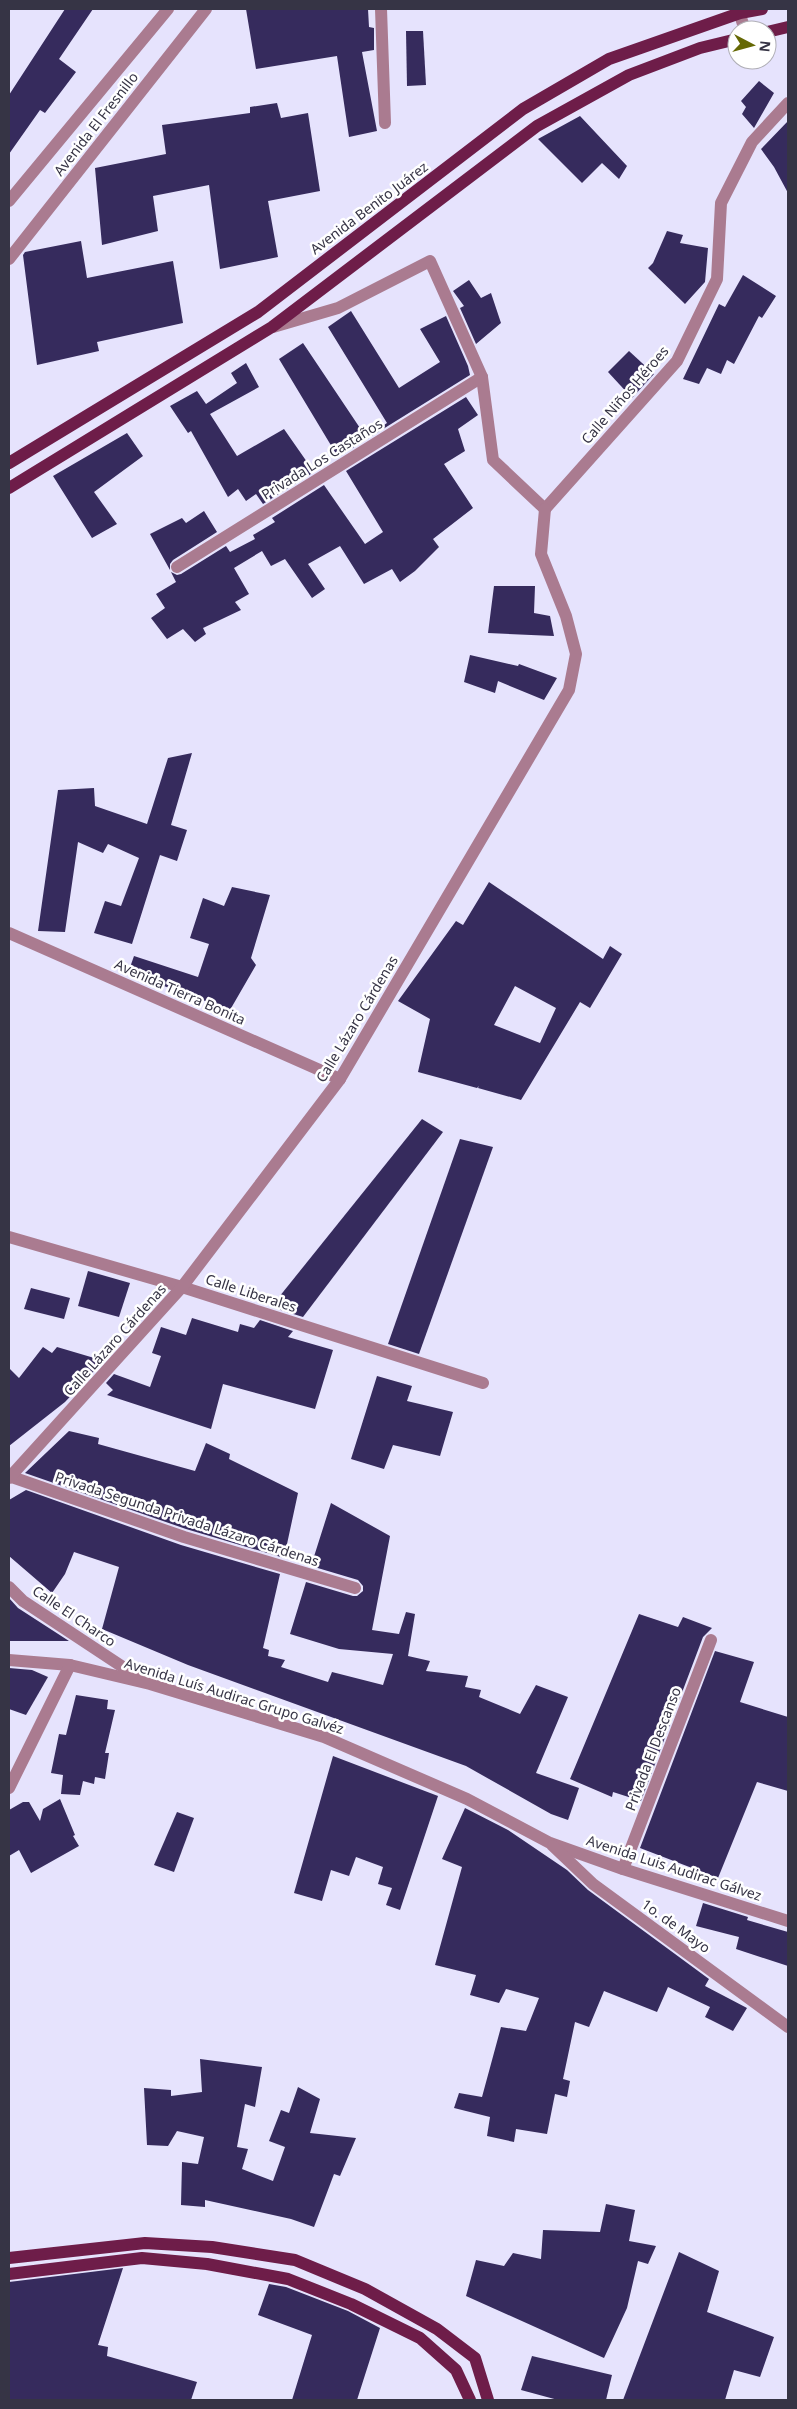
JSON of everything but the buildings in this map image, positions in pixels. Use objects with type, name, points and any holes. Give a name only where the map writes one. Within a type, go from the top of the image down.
[{"type":"main road","name":"Avenida Benito Juárez","points":[[9,463],[258,312],[523,109],[609,59],[739,11],[762,9]]},
{"type":"main road","points":[[9,488],[272,327],[537,126],[628,75],[700,48],[727,41]]},
{"type":"main road","points":[[9,2258],[145,2244],[212,2247],[295,2260],[365,2289],[437,2329],[475,2358],[488,2400]]},
{"type":"main road","points":[[9,2274],[142,2258],[207,2264],[288,2279],[351,2304],[420,2338],[456,2370],[470,2400]]},
{"type":"street","name":"Avenida El Fresnillo","points":[[9,202],[168,9]]},
{"type":"street","name":"Avenida El Fresnillo","points":[[9,258],[206,9]]},
{"type":"street","points":[[381,9],[385,123]]},
{"type":"street","name":"Calle Niños Héroes","points":[[545,509],[677,361],[718,279],[721,203],[752,142],[788,103]]},
{"type":"street","points":[[272,327],[338,308],[430,261],[482,377],[493,460],[545,509]]},
{"type":"street","name":"Privada Los Castaños","points":[[178,567],[482,377]]},
{"type":"street","name":"Calle Lázaro Cárdenas","points":[[9,1477],[182,1287],[340,1079],[569,690],[576,654],[566,616],[541,554],[545,509]]},
{"type":"street","name":"Avenida Tierra Bonita","points":[[9,933],[340,1079]]},
{"type":"street","name":"Calle Liberales","points":[[9,1237],[182,1287],[483,1383]]},
{"type":"street","name":"Privada Segunda Privada Lázaro Cárdenas","points":[[9,1477],[184,1537],[355,1588]]},
{"type":"street","name":"Calle El Charco","points":[[9,1587],[23,1601],[150,1684]]},
{"type":"street","name":"Privada El Descanso","points":[[623,1869],[711,1640]]},
{"type":"street","name":"Avenida Luís Audirac Grupo Galvéz","points":[[9,1660],[70,1664],[150,1684],[324,1737],[467,1799],[550,1843]]},
{"type":"street","points":[[9,1788],[70,1664]]},
{"type":"street","name":"Avenida Luis Audirac Gálvez","points":[[550,1843],[623,1869],[788,1921]]},
{"type":"street","name":"1o. de Mayo","points":[[550,1843],[593,1884],[788,2027]]}]
